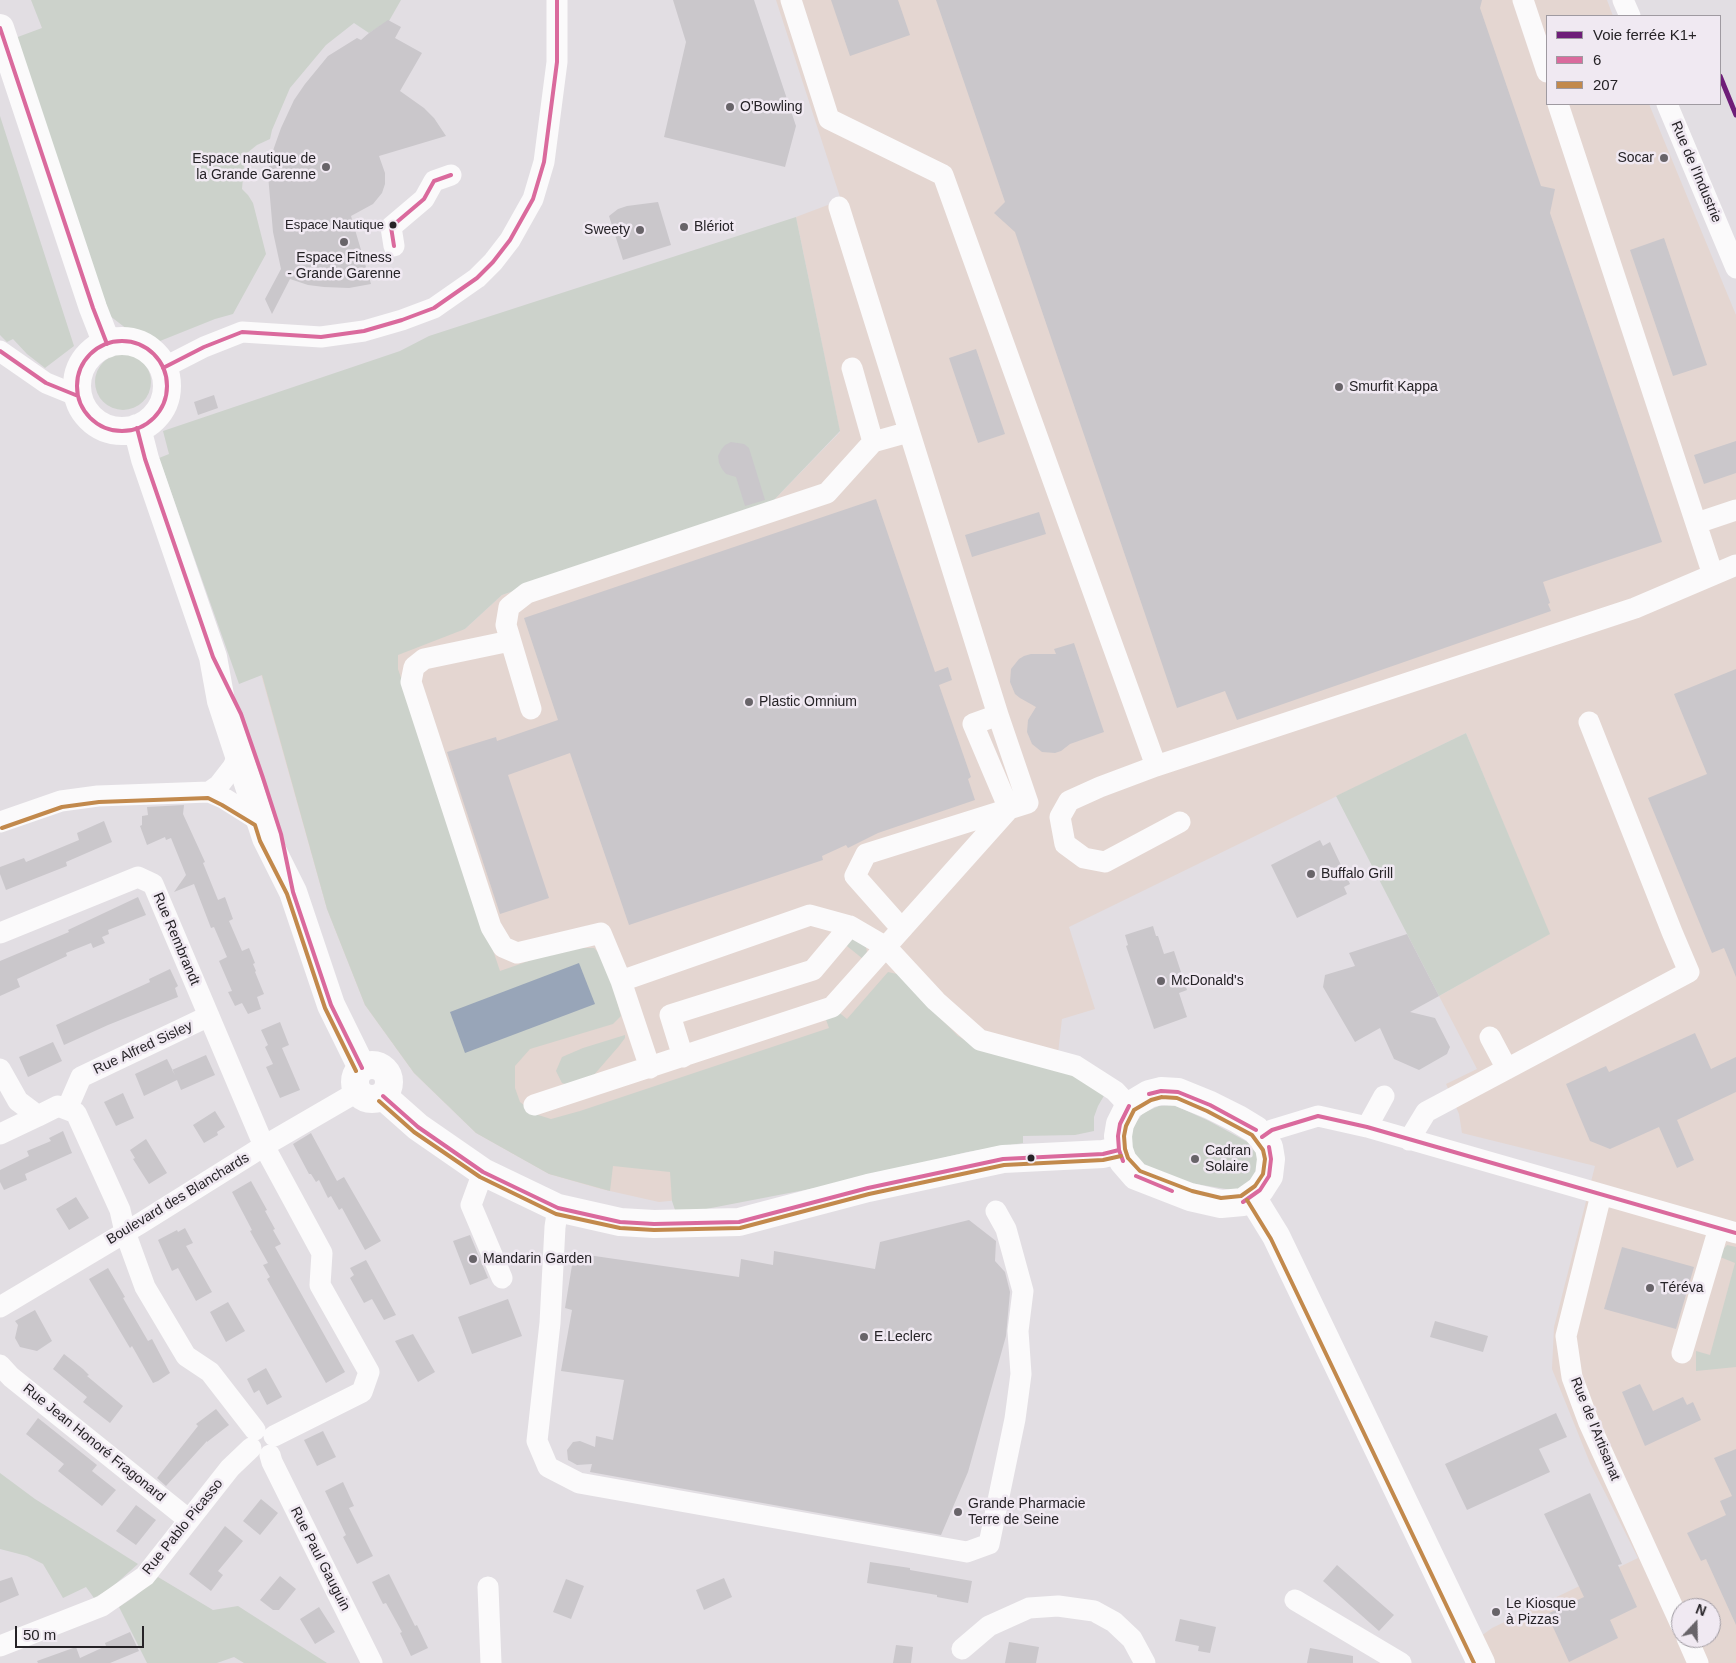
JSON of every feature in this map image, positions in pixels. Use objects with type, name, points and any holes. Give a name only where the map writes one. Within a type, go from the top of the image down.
[{"type":"main road","points":[[0,28],[93,308],[107,344]]},
{"type":"main road","points":[[120,341],[134,343],[147,349],[158,359],[164,368],[166,394],[161,408],[151,420],[137,428],[127,431],[114,430],[102,426],[91,418],[83,408],[78,396],[79,374],[85,360],[95,350],[107,344],[120,341]]},
{"type":"main road","points":[[137,428],[145,459],[212,657],[221,700],[260,821],[266,838],[293,892]]},
{"type":"main road","points":[[212,657],[241,714],[281,834],[293,892],[331,1005],[368,1085],[418,1127],[483,1172],[558,1208],[620,1222],[654,1224],[739,1222],[868,1188],[1003,1159],[1103,1154],[1118,1150]]},
{"type":"main road","points":[[1161,1091],[1178,1092],[1210,1105],[1256,1130],[1262,1137],[1268,1147],[1271,1159],[1269,1176],[1260,1190],[1252,1197],[1243,1202],[1221,1204],[1172,1191],[1136,1176],[1123,1161],[1118,1150],[1120,1124],[1129,1106],[1149,1094],[1161,1091]]},
{"type":"main road","points":[[1252,1197],[1280,1245],[1480,1663]]},
{"type":"street","points":[[164,368],[204,347],[242,332],[321,337],[364,331],[434,308],[477,278],[493,262],[514,232],[533,199],[544,162],[557,62],[557,0]]},
{"type":"street","points":[[791,0],[829,119],[943,175],[1156,766]]},
{"type":"street","points":[[1524,0],[1546,69]]},
{"type":"street","points":[[1624,0],[1630,15]]},
{"type":"street","points":[[1558,105],[1713,575]]},
{"type":"street","name":"Rue de l'Industrie","points":[[1667,105],[1736,268]]},
{"type":"street","points":[[394,246],[391,227],[424,199],[434,180],[451,175]]},
{"type":"street","points":[[839,207],[998,715],[1028,803],[866,854],[855,876],[902,928]]},
{"type":"street","points":[[0,351],[46,383],[78,396]]},
{"type":"street","points":[[852,368],[873,442]]},
{"type":"street","points":[[531,708],[506,625],[509,606],[527,594],[827,494],[873,442],[909,432]]},
{"type":"street","points":[[1697,523],[1736,510]]},
{"type":"street","points":[[1180,822],[1105,862],[1084,858],[1065,844],[1060,817],[1069,801],[1156,766],[1635,608],[1736,565]]},
{"type":"street","points":[[510,641],[424,659],[414,667],[411,682],[491,928],[503,947],[517,953],[601,933],[621,981],[650,1068]]},
{"type":"street","points":[[1409,1140],[1426,1112],[1689,972],[1589,722]]},
{"type":"street","points":[[210,792],[219,785],[233,768],[238,754]]},
{"type":"street","points":[[0,822],[61,801],[98,796],[210,792],[260,821]]},
{"type":"street","points":[[534,1105],[832,1007],[1009,809]]},
{"type":"street","name":"Rue Rembrandt","points":[[0,933],[138,877],[153,884],[264,1146]]},
{"type":"street","points":[[621,981],[810,915],[850,926],[886,947],[936,1001],[980,1040],[1076,1066],[1115,1091],[1129,1106]]},
{"type":"street","points":[[683,1057],[670,1016],[814,970],[850,926]]},
{"type":"street","name":"Rue Alfred Sisley","points":[[66,1109],[81,1078],[209,1016]]},
{"type":"street","points":[[1490,1037],[1507,1070]]},
{"type":"street","points":[[0,1069],[18,1102],[38,1116]]},
{"type":"street","name":"Boulevard des Blanchards","points":[[0,1307],[368,1085]]},
{"type":"street","points":[[1367,1127],[1384,1096]]},
{"type":"street","points":[[0,1134],[58,1106],[66,1109]]},
{"type":"street","name":"Rue Paul Gauguin","points":[[66,1109],[76,1113],[120,1210],[125,1232],[145,1287],[186,1356],[210,1372],[263,1442],[372,1663]]},
{"type":"street","points":[[1262,1137],[1272,1130],[1318,1116],[1367,1127],[1728,1231],[1682,1352]]},
{"type":"street","name":"Rue Pablo Picasso","points":[[0,1646],[102,1606],[145,1576],[230,1468],[263,1442],[362,1392],[369,1372],[320,1285],[322,1253],[264,1146]]},
{"type":"street","points":[[483,1172],[471,1205],[502,1278]]},
{"type":"street","name":"Rue de l'Artisanat","points":[[1601,1195],[1566,1336],[1572,1377],[1590,1423],[1671,1603]]},
{"type":"street","points":[[558,1208],[555,1227],[550,1323],[537,1441],[548,1467],[580,1483],[967,1552],[989,1544],[1015,1419],[1021,1374],[1018,1331],[1023,1291],[1006,1229],[996,1211]]},
{"type":"street","name":"Rue Jean Honoré Fragonard","points":[[0,1365],[11,1377],[189,1520]]},
{"type":"street","points":[[488,1587],[490,1663]]},
{"type":"street","points":[[1295,1600],[1401,1663]]},
{"type":"street","points":[[962,1649],[989,1626],[1029,1608],[1058,1606],[1094,1611],[1114,1622],[1132,1639],[1145,1663]]},
{"type":"street","points":[[1691,1648],[1698,1663]]},
{"type":"shaded area","points":[[31,0],[401,0],[389,21],[369,33],[354,23],[326,45],[290,88],[270,139],[257,145],[247,153],[242,189],[253,203],[266,254],[233,314],[215,319],[155,343],[127,329],[110,316],[15,38],[42,28]]},
{"type":"shaded area","points":[[776,0],[1607,0],[1613,15],[1546,15],[1546,105],[1649,105],[1736,315],[1736,1663],[1468,1663],[1462,1650],[1492,1628],[1638,1558],[1590,1463],[1552,1369],[1554,1327],[1595,1166],[1462,1133],[1459,1114],[1446,1084],[1477,1069],[1439,996],[1549,934],[1466,733],[1069,927],[1095,1009],[1062,1019],[1053,1096],[730,1195],[659,1202],[601,1189],[549,1174],[476,1133],[414,1073],[365,1005],[327,909],[261,674],[465,629],[502,595],[774,500],[840,432],[796,217],[841,200]]},
{"type":"shaded area","points":[[0,116],[74,346],[45,368],[27,354],[13,339],[7,342],[0,335]]},
{"type":"shaded area","points":[[796,217],[840,431],[774,500],[502,595],[465,629],[398,655],[398,669],[500,971],[566,948],[594,948],[606,960],[621,1016],[613,1024],[530,1049],[515,1066],[515,1088],[520,1102],[535,1114],[551,1119],[580,1111],[829,1028],[824,1014],[836,1010],[847,1019],[888,972],[897,974],[958,1036],[984,1050],[1067,1072],[1105,1094],[1094,1117],[1094,1131],[1075,1135],[1023,1136],[1023,1143],[967,1152],[841,1183],[676,1213],[672,1201],[670,1172],[613,1166],[610,1191],[549,1174],[476,1133],[414,1073],[365,1005],[327,909],[262,675],[239,684],[159,458],[169,454],[163,431],[400,351],[429,336]]},
{"type":"shaded area","points":[[123,354],[134,356],[143,362],[149,371],[151,382],[149,393],[143,402],[134,408],[123,410],[112,408],[103,402],[97,393],[95,382],[97,371],[103,362],[112,356]]},
{"type":"shaded area","points":[[1466,733],[1550,934],[1439,996],[1336,796]]},
{"type":"shaded area","points":[[856,938],[866,947],[867,952],[863,959],[842,942]]},
{"type":"shaded area","points":[[625,1035],[619,1046],[586,1084],[576,1087],[562,1083],[556,1071],[562,1057],[583,1048]]},
{"type":"shaded area","points":[[1174,1105],[1209,1121],[1253,1145],[1259,1157],[1258,1171],[1244,1188],[1232,1190],[1184,1182],[1143,1165],[1135,1156],[1130,1140],[1134,1125],[1143,1113],[1159,1106]]},
{"type":"shaded area","points":[[1727,1245],[1736,1247],[1736,1367],[1696,1371],[1696,1351],[1710,1355],[1735,1263],[1720,1257],[1719,1254]]},
{"type":"shaded area","points":[[0,1473],[35,1499],[138,1564],[111,1588],[94,1598],[86,1587],[63,1598],[43,1564],[27,1556],[0,1549]]},
{"type":"shaded area","points":[[158,1577],[213,1610],[238,1606],[327,1663],[244,1663],[234,1657],[217,1663],[147,1663],[119,1607]]},
{"type":"water","points":[[579,963],[595,1004],[465,1053],[450,1012]]},
{"type":"building","points":[[673,0],[754,0],[796,126],[785,167],[664,137],[686,42]]},
{"type":"building","points":[[831,0],[898,0],[910,35],[850,56]]},
{"type":"building","name":"Smurfit Kappa","points":[[936,0],[1482,0],[1480,8],[1541,186],[1555,189],[1550,213],[1662,542],[1543,582],[1551,611],[1237,720],[1225,691],[1177,708],[1015,232],[994,213],[1005,202]]},
{"type":"building","name":"Espace nautique de la Grande Garenne","points":[[388,20],[401,27],[395,38],[422,53],[400,91],[424,108],[434,118],[446,136],[379,156],[385,173],[385,184],[382,193],[373,204],[351,216],[371,284],[349,288],[324,287],[308,285],[290,279],[272,314],[265,299],[281,269],[273,232],[268,175],[270,159],[281,128],[294,100],[328,56],[357,38],[361,40]]},
{"type":"building","name":"Sweety","points":[[658,202],[671,245],[623,260],[609,216],[618,209],[627,206]]},
{"type":"building","points":[[1664,238],[1707,365],[1673,376],[1630,250]]},
{"type":"building","points":[[976,349],[1005,434],[978,443],[949,358]]},
{"type":"building","points":[[214,395],[218,408],[198,415],[194,402]]},
{"type":"building","points":[[1736,441],[1736,473],[1704,484],[1694,455]]},
{"type":"building","points":[[731,442],[744,444],[749,448],[765,500],[745,506],[736,477],[726,474],[722,469],[718,456],[725,445]]},
{"type":"building","name":"Plastic Omnium","points":[[876,499],[935,672],[948,667],[952,680],[939,685],[971,777],[968,779],[975,800],[878,833],[848,848],[846,845],[822,856],[823,860],[629,925],[570,753],[508,775],[549,898],[500,914],[447,752],[496,737],[497,741],[558,720],[524,618]]},
{"type":"building","points":[[1039,512],[1046,534],[972,557],[965,535]]},
{"type":"building","points":[[1074,643],[1104,732],[1070,744],[1055,753],[1042,752],[1032,744],[1027,732],[1028,720],[1036,707],[1015,694],[1010,682],[1011,669],[1024,656],[1031,654],[1056,654],[1054,649]]},
{"type":"building","points":[[1736,669],[1736,977],[1724,948],[1712,953],[1648,798],[1707,774],[1674,694]]},
{"type":"building","points":[[184,805],[183,814],[205,862],[203,863],[218,900],[225,897],[233,919],[229,921],[242,951],[249,948],[255,963],[253,964],[255,972],[264,994],[257,997],[261,1009],[248,1014],[242,1003],[235,1006],[228,992],[232,991],[219,961],[227,957],[214,927],[211,928],[194,884],[174,892],[186,875],[171,838],[166,840],[165,837],[147,845],[140,826],[142,825],[142,816],[148,815],[147,807]]},
{"type":"building","points":[[104,821],[112,842],[66,862],[67,866],[6,890],[0,874],[0,867],[24,858],[26,862],[79,840],[77,833]]},
{"type":"building","name":"Buffalo Grill","points":[[1320,840],[1323,846],[1330,842],[1350,884],[1344,887],[1347,894],[1297,918],[1271,865]]},
{"type":"building","points":[[138,897],[146,915],[108,930],[109,934],[102,937],[105,943],[93,948],[91,943],[66,953],[67,956],[17,979],[20,987],[0,996],[0,961],[69,932],[68,930]]},
{"type":"building","name":"McDonald's","points":[[1153,926],[1164,954],[1174,951],[1187,990],[1179,993],[1187,1017],[1154,1029],[1126,946],[1128,945],[1125,935]]},
{"type":"building","points":[[1407,934],[1439,996],[1410,1012],[1435,1018],[1450,1047],[1447,1054],[1419,1070],[1394,1059],[1380,1028],[1355,1042],[1323,987],[1325,975],[1355,966],[1349,953]]},
{"type":"building","points":[[170,969],[178,986],[175,988],[178,997],[64,1045],[56,1025],[150,982],[149,979]]},
{"type":"building","points":[[280,1022],[289,1045],[282,1048],[300,1090],[280,1098],[266,1067],[273,1064],[265,1047],[268,1045],[261,1030]]},
{"type":"building","points":[[1695,1033],[1711,1069],[1736,1057],[1736,1092],[1677,1120],[1694,1160],[1677,1168],[1659,1127],[1610,1149],[1590,1141],[1566,1084],[1606,1066],[1609,1072]]},
{"type":"building","points":[[53,1042],[62,1061],[28,1077],[19,1057]]},
{"type":"building","points":[[206,1055],[215,1075],[181,1090],[177,1080],[144,1096],[135,1074],[167,1059],[172,1070]]},
{"type":"building","points":[[123,1093],[134,1118],[116,1126],[104,1102]]},
{"type":"building","points":[[215,1111],[225,1127],[217,1132],[218,1135],[204,1143],[193,1125]]},
{"type":"building","points":[[63,1131],[72,1153],[25,1174],[27,1180],[4,1190],[0,1182],[0,1170],[29,1156],[27,1151],[51,1141],[49,1138]]},
{"type":"building","points":[[311,1133],[337,1181],[344,1177],[381,1241],[365,1250],[342,1208],[339,1210],[331,1196],[328,1198],[319,1180],[316,1182],[311,1174],[309,1174],[293,1144]]},
{"type":"building","points":[[146,1139],[167,1173],[149,1184],[133,1159],[135,1158],[130,1150]]},
{"type":"building","points":[[251,1181],[267,1210],[265,1211],[281,1244],[275,1247],[345,1372],[326,1383],[267,1279],[270,1277],[263,1265],[268,1263],[250,1231],[252,1230],[232,1192]]},
{"type":"building","points":[[76,1197],[89,1218],[69,1230],[56,1209]]},
{"type":"building","points":[[969,1220],[996,1241],[995,1261],[1005,1272],[1010,1292],[1006,1336],[968,1472],[941,1535],[590,1472],[592,1464],[577,1465],[568,1460],[567,1450],[573,1442],[580,1441],[595,1447],[596,1436],[613,1440],[624,1380],[561,1371],[572,1310],[565,1308],[574,1253],[739,1277],[741,1259],[773,1265],[774,1251],[875,1269],[880,1242]]},
{"type":"building","points":[[185,1228],[193,1243],[186,1246],[212,1292],[196,1301],[178,1268],[172,1271],[158,1240]]},
{"type":"building","name":"Mandarin Garden","points":[[470,1235],[488,1278],[470,1285],[453,1241]]},
{"type":"building","name":"Téréva","points":[[1622,1247],[1694,1267],[1676,1329],[1604,1309]]},
{"type":"building","points":[[366,1260],[396,1315],[384,1320],[372,1299],[364,1303],[350,1278],[354,1275],[350,1268]]},
{"type":"building","points":[[108,1268],[148,1341],[152,1339],[170,1373],[158,1381],[153,1383],[132,1346],[130,1348],[89,1279]]},
{"type":"building","points":[[508,1299],[522,1336],[472,1354],[458,1317]]},
{"type":"building","points":[[228,1302],[245,1331],[226,1342],[210,1312]]},
{"type":"building","points":[[35,1310],[52,1341],[37,1351],[20,1347],[15,1338],[18,1325],[15,1321]]},
{"type":"building","points":[[1435,1321],[1488,1336],[1483,1352],[1430,1337]]},
{"type":"building","points":[[413,1334],[435,1372],[418,1382],[395,1341]]},
{"type":"building","points":[[64,1354],[123,1406],[110,1423],[83,1402],[87,1397],[53,1369]]},
{"type":"building","points":[[266,1368],[282,1397],[267,1405],[259,1390],[254,1393],[247,1379]]},
{"type":"building","points":[[1640,1384],[1653,1411],[1683,1397],[1687,1405],[1693,1402],[1701,1420],[1645,1446],[1622,1392]]},
{"type":"building","points":[[216,1409],[229,1425],[207,1441],[166,1486],[157,1478],[198,1426],[196,1424]]},
{"type":"building","points":[[1556,1413],[1567,1437],[1539,1449],[1550,1472],[1467,1510],[1445,1464]]},
{"type":"building","points":[[38,1418],[97,1465],[92,1471],[116,1490],[102,1506],[58,1471],[64,1464],[26,1434]]},
{"type":"building","points":[[323,1431],[336,1457],[317,1466],[304,1440]]},
{"type":"building","points":[[1736,1449],[1736,1625],[1706,1559],[1701,1561],[1687,1533],[1726,1515],[1720,1501],[1732,1496],[1714,1458]]},
{"type":"building","points":[[343,1482],[354,1506],[349,1508],[373,1556],[357,1564],[343,1537],[346,1535],[325,1491]]},
{"type":"building","points":[[1590,1493],[1622,1564],[1618,1565],[1637,1607],[1610,1620],[1618,1638],[1569,1662],[1547,1614],[1584,1597],[1544,1514]]},
{"type":"building","points":[[261,1499],[278,1513],[260,1535],[243,1521]]},
{"type":"building","points":[[136,1505],[156,1520],[136,1545],[116,1531]]},
{"type":"building","points":[[225,1526],[243,1541],[218,1571],[223,1575],[211,1591],[189,1574]]},
{"type":"building","points":[[870,1562],[972,1581],[968,1603],[937,1597],[937,1595],[867,1583]]},
{"type":"building","points":[[1337,1565],[1394,1615],[1379,1631],[1323,1581]]},
{"type":"building","points":[[389,1574],[428,1648],[411,1656],[400,1633],[402,1632],[386,1603],[383,1604],[372,1582]]},
{"type":"building","points":[[280,1576],[296,1589],[279,1610],[273,1610],[260,1600]]},
{"type":"building","points":[[12,1577],[19,1595],[0,1603],[0,1581]]},
{"type":"building","points":[[724,1578],[732,1597],[704,1610],[696,1590]]},
{"type":"building","points":[[566,1579],[584,1586],[571,1619],[553,1612]]},
{"type":"building","points":[[319,1607],[335,1632],[315,1644],[300,1619]]},
{"type":"building","points":[[1180,1619],[1216,1627],[1210,1653],[1198,1651],[1199,1646],[1175,1641]]},
{"type":"building","points":[[130,1632],[139,1651],[110,1663],[38,1663],[37,1661],[76,1647],[80,1658],[106,1646],[105,1643]]},
{"type":"building","points":[[1009,1642],[1039,1647],[1036,1663],[1005,1663]]},
{"type":"building","points":[[896,1645],[913,1647],[911,1663],[893,1663]]},
{"type":"building","points":[[1310,1648],[1353,1656],[1353,1663],[1307,1663]]},
{"type":"rail line","name":"K1+","points":[[1721,78],[1736,115]]},
{"type":"transit line","name":"6","points":[[163,368],[204,347],[242,332],[321,337],[364,331],[434,308],[477,278],[493,262],[510,240],[533,199],[544,162],[557,62],[557,0]]},
{"type":"transit line","name":"6","points":[[0,28],[93,308],[107,344]]},
{"type":"transit line","name":"6","points":[[394,246],[391,227],[424,199],[434,181],[451,175]]},
{"type":"transit line","name":"6","points":[[122,341],[131,342],[147,349],[159,361],[166,377],[167,386],[166,395],[159,411],[147,423],[131,430],[122,431],[113,430],[97,423],[85,411],[78,395],[77,386],[78,377],[85,361],[97,349],[113,342],[122,341]]},
{"type":"transit line","name":"6","points":[[0,351],[46,383],[78,396]]},
{"type":"transit line","name":"6","points":[[137,428],[145,459],[213,657],[241,714],[263,778],[281,834],[293,892],[331,1005],[362,1068]]},
{"type":"transit line","name":"207","points":[[2,828],[62,807],[99,802],[208,798],[255,825],[260,841],[287,894],[325,1008],[356,1071]]},
{"type":"transit line","name":"6","points":[[1149,1094],[1161,1091],[1178,1092],[1210,1105],[1256,1130]]},
{"type":"transit line","name":"6","points":[[383,1096],[418,1127],[483,1172],[558,1208],[620,1222],[654,1224],[739,1222],[868,1188],[1003,1159],[1103,1154],[1119,1150]]},
{"type":"transit line","name":"207","points":[[1162,1097],[1177,1098],[1207,1111],[1252,1135],[1263,1150],[1265,1159],[1263,1174],[1255,1186],[1241,1196],[1221,1198],[1192,1191],[1140,1171],[1128,1158],[1125,1149],[1124,1136],[1126,1126],[1134,1110],[1151,1100],[1162,1097]]},
{"type":"transit line","name":"207","points":[[379,1101],[414,1132],[480,1177],[556,1214],[620,1228],[654,1230],[740,1228],[869,1194],[1004,1165],[1103,1160],[1121,1156]]},
{"type":"transit line","name":"6","points":[[1123,1161],[1119,1150],[1118,1136],[1120,1124],[1129,1106]]},
{"type":"transit line","name":"6","points":[[1262,1137],[1272,1130],[1318,1116],[1367,1127],[1736,1233]]},
{"type":"transit line","name":"6","points":[[1243,1202],[1260,1190],[1269,1176],[1271,1159],[1269,1147]]},
{"type":"transit line","name":"6","points":[[1136,1176],[1172,1191]]},
{"type":"transit line","name":"207","points":[[1247,1200],[1271,1239],[1474,1663]]},
{"type":"place","name":"O'Bowling","points":[[730,107]]},
{"type":"place","name":"Socar","points":[[1664,158]]},
{"type":"place","name":"Espace nautique de la Grande Garenne","points":[[326,167]]},
{"type":"place","name":"Espace Nautique","points":[[393,225]]},
{"type":"place","name":"Blériot","points":[[684,227]]},
{"type":"place","name":"Sweety","points":[[640,230]]},
{"type":"place","name":"Espace Fitness - Grande Garenne","points":[[344,242]]},
{"type":"place","name":"Smurfit Kappa","points":[[1339,387]]},
{"type":"place","name":"Plastic Omnium","points":[[749,702]]},
{"type":"place","name":"Buffalo Grill","points":[[1311,874]]},
{"type":"place","name":"McDonald's","points":[[1161,981]]},
{"type":"place","name":"Cadran Solaire","points":[[1195,1159]]},
{"type":"place","name":"Mandarin Garden","points":[[473,1259]]},
{"type":"place","name":"Téréva","points":[[1650,1288]]},
{"type":"place","name":"E.Leclerc","points":[[864,1337]]},
{"type":"place","name":"Grande Pharmacie Terre de Seine","points":[[958,1512]]},
{"type":"place","name":"Le Kiosque à Pizzas","points":[[1496,1612]]}]
